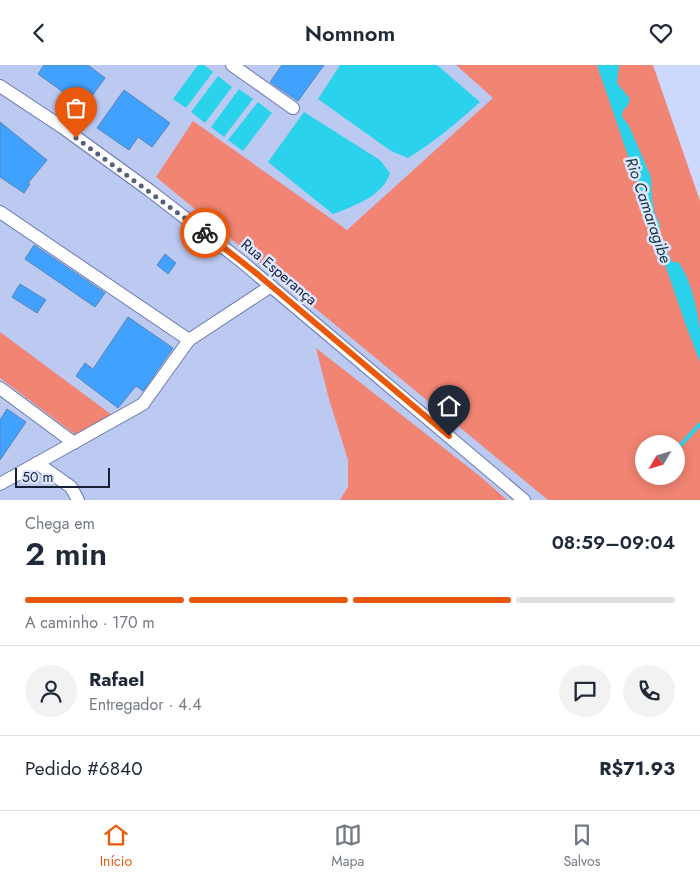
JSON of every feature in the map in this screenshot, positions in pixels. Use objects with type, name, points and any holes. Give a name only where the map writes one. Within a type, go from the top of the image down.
[{"type":"lane","points":[[232,65],[293,108]]},
{"type":"lane","name":"Rua Esperança","points":[[0,85],[149,190],[272,286],[524,500]]},
{"type":"lane","points":[[0,212],[189,340]]},
{"type":"lane","points":[[0,484],[143,404],[189,340],[272,286]]},
{"type":"lane","points":[[0,388],[74,443]]},
{"type":"lane","points":[[37,463],[71,487],[78,500]]},
{"type":"shaded area","points":[[0,65],[594,65],[684,435],[635,435],[635,485],[685,485],[685,438],[700,500],[0,500]]},
{"type":"shaded area","points":[[456,65],[653,65],[700,201],[700,500],[548,500],[156,177],[193,121],[347,230],[493,98]]},
{"type":"shaded area","points":[[0,332],[112,415],[77,436],[0,378]]},
{"type":"shaded area","points":[[316,348],[481,477],[507,500],[340,500],[348,487],[348,460],[329,399]]},
{"type":"water","points":[[198,65],[204,65],[213,72],[186,108],[173,99]]},
{"type":"water","points":[[340,65],[437,65],[480,102],[445,132],[408,158],[391,151],[318,99]]},
{"type":"water","name":"Rio Camaragibe","points":[[597,65],[619,65],[617,83],[630,99],[622,116],[629,126],[651,177],[652,199],[655,214],[660,225],[660,234],[672,262],[678,262],[682,268],[693,294],[700,330],[700,362],[685,323]]},
{"type":"water","points":[[218,76],[232,87],[205,123],[191,112]]},
{"type":"water","points":[[239,89],[253,99],[224,137],[211,127]]},
{"type":"water","points":[[258,102],[272,113],[243,151],[228,140]]},
{"type":"water","points":[[304,112],[380,160],[390,173],[381,188],[367,199],[333,214],[268,162]]},
{"type":"building","points":[[44,65],[88,65],[105,78],[84,107],[38,74]]},
{"type":"building","points":[[282,65],[324,65],[298,101],[270,82]]},
{"type":"building","points":[[124,90],[170,123],[152,147],[138,137],[129,150],[97,128]]},
{"type":"building","points":[[0,122],[47,160],[28,183],[30,184],[24,193],[0,177]]},
{"type":"building","points":[[34,245],[105,293],[95,307],[25,259]]},
{"type":"building","points":[[165,254],[176,263],[168,274],[157,265]]},
{"type":"building","points":[[20,284],[46,300],[37,313],[12,297]]},
{"type":"building","points":[[128,317],[173,348],[143,391],[136,386],[118,408],[76,376],[85,363],[93,369]]},
{"type":"building","points":[[7,409],[26,422],[0,460],[0,420]]},
{"type":"waterway","points":[[685,440],[700,424]]},
{"type":"way so far","points":[[76,138],[205,233]]},
{"type":"route","points":[[205,233],[256,273],[449,436]]}]
